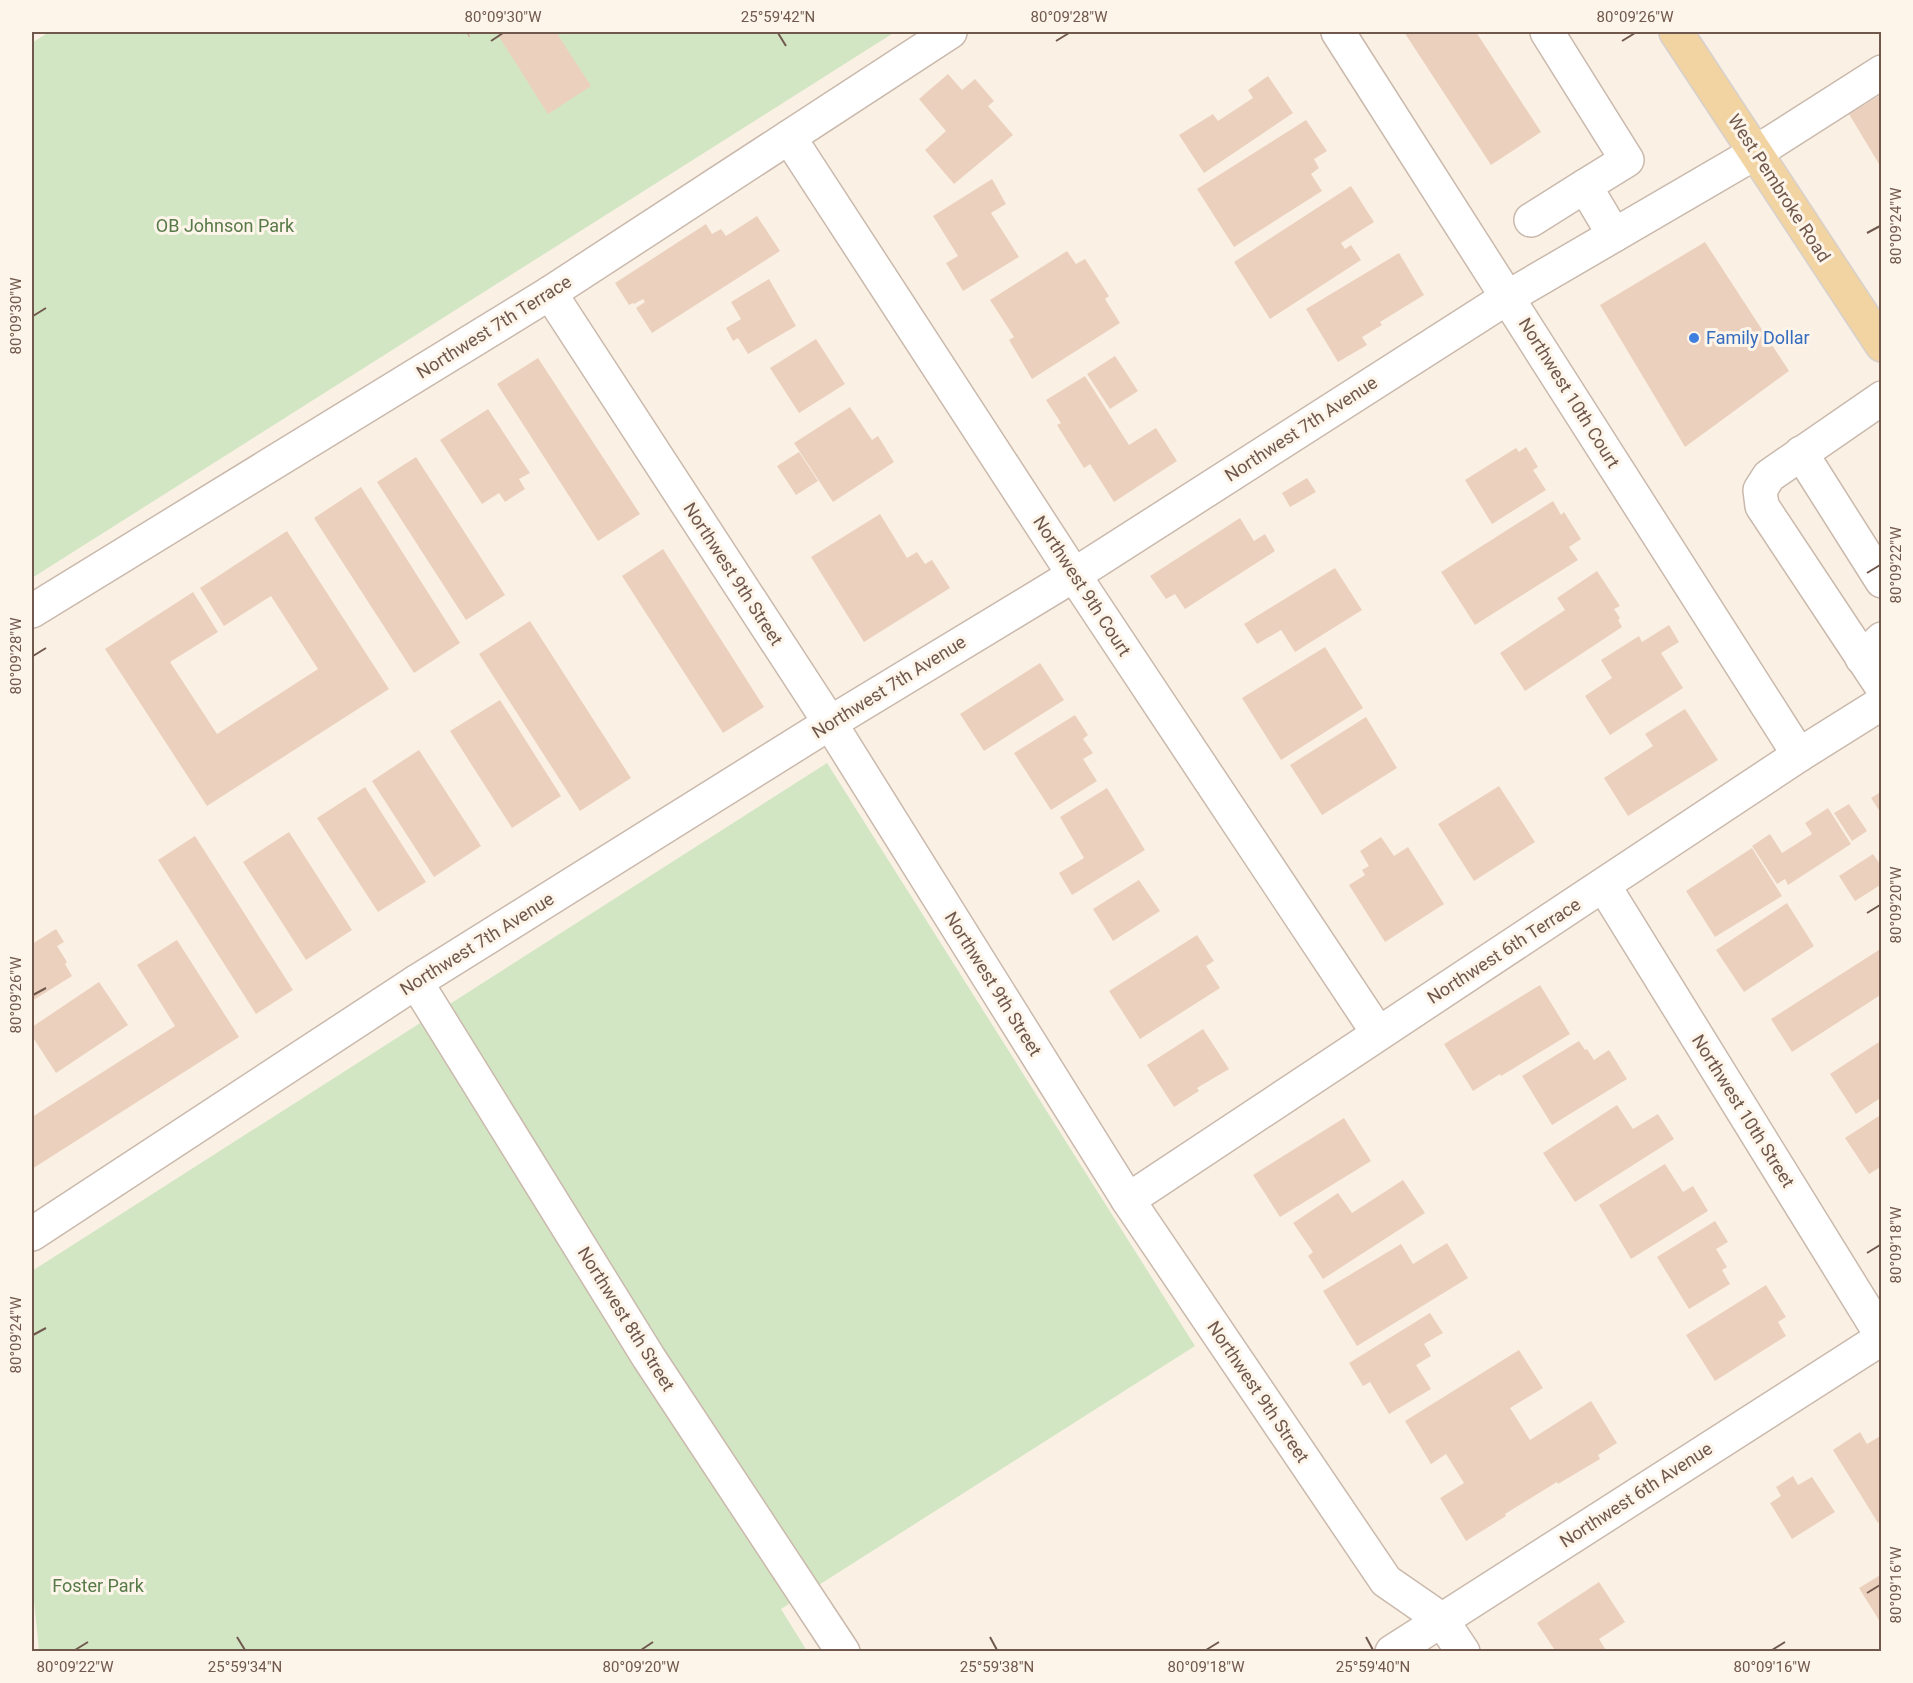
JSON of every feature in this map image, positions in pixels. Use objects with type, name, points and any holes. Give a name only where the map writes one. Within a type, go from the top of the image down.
[{"type":"main road","name":"West Pembroke Road","points":[[1676,32],[1881,345]]},
{"type":"street","name":"Northwest 7th Terrace","points":[[32,612],[550,293],[950,32]]},
{"type":"street","name":"Northwest 10th Court","points":[[1338,32],[1799,756]]},
{"type":"street","points":[[1531,220],[1627,160],[1554,34]]},
{"type":"street","name":"Northwest 7th Avenue","points":[[32,1234],[416,982],[830,723],[1074,575],[1508,297],[1755,153],[1881,72]]},
{"type":"street","name":"Northwest 9th Court","points":[[789,137],[1074,575],[1378,1033]]},
{"type":"street","points":[[1585,186],[1614,235]]},
{"type":"street","name":"Northwest 9th Street","points":[[550,293],[830,723],[1128,1200],[1386,1581],[1441,1619],[1463,1652]]},
{"type":"street","points":[[1881,398],[1769,476],[1760,490],[1762,506],[1872,648],[1881,687]]},
{"type":"street","points":[[1801,453],[1881,581]]},
{"type":"street","name":"Northwest 6th Terrace","points":[[1128,1200],[1881,703]]},
{"type":"street","name":"Northwest 10th Street","points":[[1604,886],[1881,1337]]},
{"type":"street","name":"Northwest 8th Street","points":[[416,982],[649,1358],[843,1652]]},
{"type":"street","name":"Northwest 6th Avenue","points":[[1392,1652],[1881,1337]]},
{"type":"path","points":[[464,32],[467,36],[473,32]]},
{"type":"green space","name":"OB Johnson Park","points":[[49,32],[895,32],[32,578],[32,43]]},
{"type":"green space","name":"Foster Park","points":[[827,763],[1195,1346],[781,1609],[807,1651],[39,1651],[32,1580],[32,1271]]},
{"type":"building","points":[[504,32],[556,32],[591,86],[548,114],[498,35]]},
{"type":"building","points":[[1404,32],[1476,32],[1541,132],[1491,165]]},
{"type":"building","points":[[948,74],[962,90],[975,79],[994,101],[988,106],[1013,135],[954,184],[925,150],[946,131],[919,99]]},
{"type":"building","points":[[1268,76],[1293,113],[1204,173],[1179,135],[1213,114],[1218,121],[1253,98],[1248,90]]},
{"type":"building","points":[[1882,94],[1882,169],[1849,114]]},
{"type":"building","points":[[1306,120],[1327,151],[1314,159],[1319,168],[1311,174],[1322,191],[1234,247],[1197,189]]},
{"type":"building","points":[[992,179],[1006,204],[991,213],[1019,257],[963,291],[946,263],[958,256],[933,216]]},
{"type":"building","points":[[1351,186],[1374,222],[1341,243],[1345,249],[1351,245],[1361,260],[1270,319],[1234,262]]},
{"type":"building","points":[[757,216],[780,251],[652,333],[636,308],[645,302],[643,299],[629,305],[615,283],[706,224],[712,234],[721,229],[726,236]]},
{"type":"building","name":"Family Dollar","points":[[1705,242],[1789,371],[1685,447],[1600,305]]},
{"type":"building","points":[[1067,251],[1076,264],[1085,259],[1109,296],[1105,299],[1120,323],[1032,379],[1009,340],[1014,337],[990,300]]},
{"type":"building","points":[[1399,253],[1424,295],[1380,322],[1382,325],[1362,337],[1367,345],[1338,362],[1306,309]]},
{"type":"building","points":[[769,279],[796,326],[748,354],[738,338],[733,341],[726,328],[741,319],[731,302]]},
{"type":"building","points":[[816,339],[845,384],[799,413],[770,368]]},
{"type":"building","points":[[1115,356],[1138,391],[1110,409],[1087,374]]},
{"type":"building","points":[[538,358],[640,514],[598,541],[497,384]]},
{"type":"building","points":[[1085,376],[1129,445],[1156,428],[1177,461],[1114,502],[1090,464],[1084,468],[1057,425],[1061,423],[1046,400]]},
{"type":"building","points":[[850,407],[872,440],[878,436],[894,462],[833,502],[794,443]]},
{"type":"building","points":[[488,409],[530,473],[519,479],[525,489],[505,502],[499,493],[482,504],[440,440]]},
{"type":"building","points":[[1526,447],[1538,467],[1533,470],[1546,490],[1492,524],[1465,480],[1516,448],[1519,452]]},
{"type":"building","points":[[799,452],[818,481],[796,495],[777,466]]},
{"type":"building","points":[[416,457],[505,595],[466,620],[377,482]]},
{"type":"building","points":[[1307,478],[1316,492],[1290,507],[1282,493]]},
{"type":"building","points":[[361,487],[460,643],[414,673],[314,518]]},
{"type":"building","points":[[1553,501],[1561,515],[1564,512],[1581,539],[1569,547],[1578,560],[1475,625],[1441,572]]},
{"type":"building","points":[[880,514],[907,558],[917,552],[925,564],[932,560],[950,588],[864,642],[811,557]]},
{"type":"building","points":[[1240,518],[1254,541],[1265,534],[1275,551],[1185,609],[1175,594],[1166,599],[1150,576]]},
{"type":"building","points":[[287,531],[389,689],[207,806],[105,649],[193,592],[218,632],[170,662],[217,734],[318,669],[271,596],[224,626],[200,588]]},
{"type":"building","points":[[663,549],[764,707],[723,733],[622,576]]},
{"type":"building","points":[[1335,568],[1362,610],[1295,652],[1281,630],[1257,644],[1244,624]]},
{"type":"building","points":[[1597,571],[1620,606],[1614,609],[1620,618],[1618,620],[1622,627],[1525,691],[1500,653],[1565,610],[1557,598]]},
{"type":"building","points":[[530,621],[631,778],[580,811],[479,654]]},
{"type":"building","points":[[1669,625],[1679,642],[1661,653],[1683,688],[1610,735],[1585,696],[1612,678],[1601,660],[1639,636],[1642,642]]},
{"type":"building","points":[[1325,647],[1363,708],[1281,760],[1242,698]]},
{"type":"building","points":[[1040,663],[1064,700],[984,751],[960,714]]},
{"type":"building","points":[[500,700],[561,796],[512,828],[450,731]]},
{"type":"building","points":[[1685,709],[1718,760],[1628,816],[1604,778],[1653,746],[1645,734]]},
{"type":"building","points":[[1075,715],[1088,735],[1083,739],[1093,753],[1083,759],[1097,781],[1051,810],[1014,753]]},
{"type":"building","points":[[1366,717],[1397,768],[1322,815],[1290,765]]},
{"type":"building","points":[[419,750],[481,846],[434,877],[372,781]]},
{"type":"building","points":[[1499,786],[1535,842],[1474,881],[1438,824]]},
{"type":"building","points":[[365,787],[426,882],[378,912],[317,818]]},
{"type":"building","points":[[1107,788],[1145,850],[1072,895],[1059,873],[1084,858],[1060,817]]},
{"type":"building","points":[[1882,791],[1882,815],[1871,798]]},
{"type":"building","points":[[1849,804],[1867,831],[1852,841],[1834,813]]},
{"type":"building","points":[[1828,808],[1851,844],[1788,885],[1785,879],[1777,884],[1752,846],[1770,834],[1782,853],[1812,834],[1805,823]]},
{"type":"building","points":[[289,832],[352,930],[306,960],[243,862]]},
{"type":"building","points":[[195,836],[293,990],[256,1014],[158,860]]},
{"type":"building","points":[[1381,837],[1394,856],[1408,847],[1444,904],[1385,942],[1349,885],[1365,875],[1362,870],[1369,866],[1360,851]]},
{"type":"building","points":[[1752,848],[1782,896],[1715,937],[1686,891]]},
{"type":"building","points":[[1873,854],[1882,867],[1882,884],[1855,901],[1839,876]]},
{"type":"building","points":[[1139,880],[1160,911],[1113,941],[1093,909]]},
{"type":"building","points":[[1787,903],[1814,946],[1744,992],[1716,950]]},
{"type":"building","points":[[56,929],[64,942],[57,946],[72,976],[32,1001],[32,944]]},
{"type":"building","points":[[1197,935],[1214,961],[1206,966],[1220,988],[1140,1039],[1109,991]]},
{"type":"building","points":[[177,940],[239,1037],[32,1169],[32,1117],[175,1026],[137,965]]},
{"type":"building","points":[[1882,948],[1882,994],[1792,1052],[1771,1019]]},
{"type":"building","points":[[99,982],[128,1025],[56,1073],[32,1036],[32,1027]]},
{"type":"building","points":[[1540,985],[1570,1034],[1473,1091],[1444,1044]]},
{"type":"building","points":[[1203,1029],[1229,1069],[1197,1088],[1199,1091],[1174,1107],[1147,1065]]},
{"type":"building","points":[[1882,1040],[1882,1097],[1856,1114],[1830,1074]]},
{"type":"building","points":[[1579,1041],[1594,1060],[1609,1050],[1627,1079],[1552,1125],[1522,1076]]},
{"type":"building","points":[[1617,1105],[1633,1129],[1658,1114],[1674,1139],[1575,1202],[1543,1153]]},
{"type":"building","points":[[1882,1114],[1882,1166],[1869,1174],[1845,1138]]},
{"type":"building","points":[[1344,1118],[1371,1161],[1280,1217],[1253,1175]]},
{"type":"building","points":[[1665,1164],[1683,1192],[1693,1186],[1708,1211],[1631,1259],[1599,1205]]},
{"type":"building","points":[[1403,1180],[1425,1213],[1323,1279],[1308,1256],[1313,1252],[1293,1223],[1338,1193],[1352,1213]]},
{"type":"building","points":[[1715,1221],[1728,1242],[1716,1249],[1727,1267],[1722,1270],[1730,1284],[1689,1309],[1657,1257]]},
{"type":"building","points":[[1447,1243],[1468,1278],[1357,1346],[1323,1291],[1401,1244],[1413,1264]]},
{"type":"building","points":[[1766,1285],[1786,1317],[1778,1322],[1786,1336],[1715,1381],[1686,1335]]},
{"type":"building","points":[[1430,1313],[1443,1333],[1424,1344],[1431,1356],[1416,1365],[1431,1389],[1389,1414],[1370,1382],[1363,1386],[1349,1363]]},
{"type":"building","points":[[1519,1350],[1543,1388],[1510,1408],[1530,1440],[1591,1401],[1617,1443],[1598,1455],[1600,1459],[1558,1484],[1557,1482],[1466,1541],[1440,1498],[1464,1483],[1446,1454],[1431,1464],[1405,1421]]},
{"type":"building","points":[[1860,1432],[1867,1444],[1882,1435],[1882,1521],[1878,1523],[1833,1450]]},
{"type":"building","points":[[1793,1476],[1798,1485],[1812,1477],[1835,1512],[1792,1539],[1770,1503],[1781,1496],[1776,1487]]},
{"type":"building","points":[[1882,1574],[1882,1625],[1859,1588]]},
{"type":"building","points":[[1599,1582],[1625,1622],[1599,1639],[1607,1652],[1556,1652],[1537,1623]]},
{"type":"place","name":"Family Dollar","points":[[1694,338]]}]
